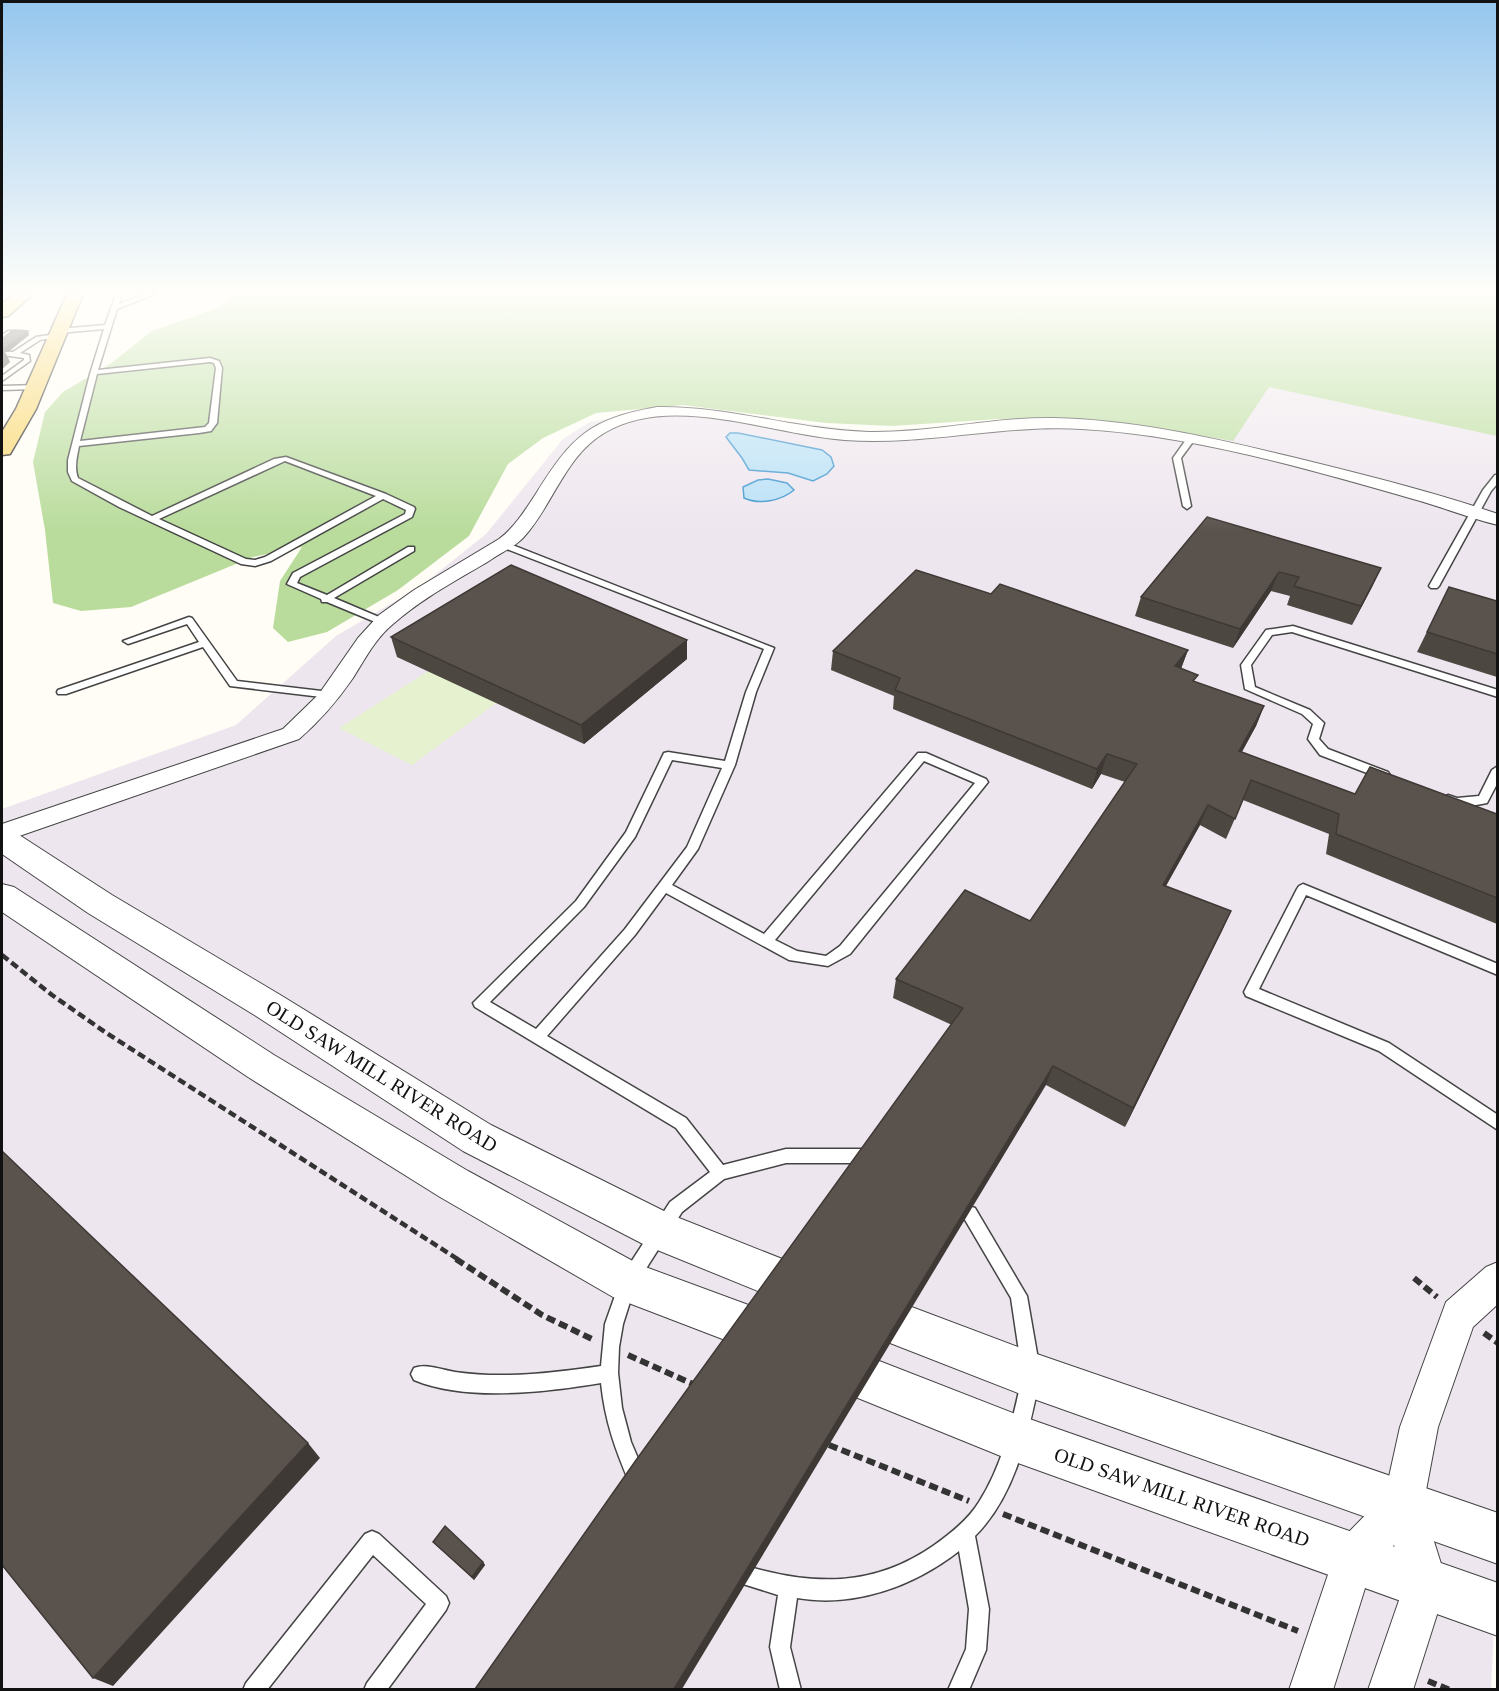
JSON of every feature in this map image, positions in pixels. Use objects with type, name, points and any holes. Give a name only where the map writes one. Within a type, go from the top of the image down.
[{"type":"main road","points":[[2,449],[26,409],[38,373]]},
{"type":"street","points":[[2,833],[291,734],[312,717],[330,695],[363,645],[382,622],[514,537],[532,515],[578,445],[605,426],[657,413],[720,414],[800,430],[844,435],[911,435],[1012,424],[1053,423],[1113,427],[1191,439],[1335,473],[1497,520]]},
{"type":"street","name":"OLD SAW MILL RIVER ROAD","points":[[2,839],[100,904],[269,1006],[477,1138],[660,1231],[780,1279]]},
{"type":"street","points":[[2,896],[261,1066],[454,1184],[628,1282],[746,1326]]},
{"type":"street","points":[[1394,1679],[1426,1583],[1402,1506],[1419,1427],[1459,1315],[1497,1279]]},
{"type":"street","points":[[901,1325],[1031,1375],[1497,1539]]},
{"type":"street","name":"OLD SAW MILL RIVER ROAD","points":[[869,1380],[1018,1439],[1354,1557],[1497,1610]]},
{"type":"street","points":[[1311,1689],[1354,1557],[1402,1506]]},
{"type":"lane","points":[[94,373],[76,444],[72,472],[75,479],[152,519],[244,562],[255,563],[268,560],[383,496]]},
{"type":"lane","points":[[76,444],[207,429],[213,423],[218,373]]},
{"type":"lane","points":[[2,394],[5,388],[35,387]]},
{"type":"lane","points":[[1187,506],[1177,458],[1191,439]]},
{"type":"lane","points":[[152,519],[277,461],[286,459],[383,496],[411,509],[409,515],[296,575],[292,584],[296,588],[382,622]]},
{"type":"lane","points":[[1434,586],[1497,477]]},
{"type":"lane","points":[[502,544],[769,648],[751,692],[729,765],[692,849],[630,932],[537,1038]]},
{"type":"lane","points":[[325,600],[411,549]]},
{"type":"lane","points":[[128,641],[189,620],[234,684],[330,695]]},
{"type":"lane","points":[[1390,777],[1324,752],[1313,739],[1319,723],[1306,712],[1250,689],[1246,665],[1269,632],[1293,629],[1497,694]]},
{"type":"lane","points":[[62,692],[206,643]]},
{"type":"lane","points":[[720,1173],[681,1124],[480,1003],[580,904],[631,834],[668,756],[729,765]]},
{"type":"lane","points":[[663,887],[794,956],[828,961],[845,950],[982,782],[922,756],[766,941]]},
{"type":"lane","points":[[1434,793],[1456,802],[1483,800],[1497,770]]},
{"type":"lane","points":[[1497,970],[1303,889],[1251,992],[1384,1047],[1497,1124]]},
{"type":"lane","points":[[637,1477],[620,1434],[613,1408],[609,1373],[610,1347],[614,1324],[628,1282],[676,1207],[720,1173],[786,1155],[868,1156]]},
{"type":"lane","points":[[750,1577],[789,1588],[838,1591],[886,1582],[928,1562],[965,1533],[987,1508],[1018,1439],[1031,1375],[1019,1296],[969,1213]]},
{"type":"lane","points":[[420,1374],[447,1382],[501,1385],[551,1383],[609,1373]]},
{"type":"lane","points":[[958,1689],[976,1650],[979,1609],[965,1533]]},
{"type":"lane","points":[[253,1689],[372,1541],[439,1603],[374,1689]]},
{"type":"lane","points":[[789,1588],[780,1647],[791,1689]]},
{"type":"path","points":[[2,955],[39,988],[156,1066],[423,1236],[486,1280],[570,1330],[701,1388]]},
{"type":"path","points":[[830,1445],[1327,1642]]},
{"type":"path","points":[[1394,1679],[1450,1689]]},
{"type":"shaded area","points":[[1235,373],[1404,373],[1497,395],[1498,1551],[1491,1689],[2,1689],[2,809],[236,725],[336,636],[421,586],[486,534],[563,439],[590,422],[678,408],[874,432],[977,424],[1144,428]]},
{"type":"green space","points":[[95,373],[1497,373],[1497,436],[1269,387],[1233,441],[1146,426],[1066,420],[998,419],[892,426],[826,423],[683,405],[596,413],[543,438],[508,464],[469,536],[398,590],[327,632],[288,642],[273,628],[280,581],[302,547],[253,557],[131,607],[81,611],[53,603],[45,530],[33,462],[45,412],[63,392]]},
{"type":"green space","points":[[430,670],[499,701],[412,765],[339,728]]},
{"type":"water","points":[[730,433],[822,450],[831,457],[834,466],[827,474],[813,481],[788,473],[749,470],[726,437]]},
{"type":"water","points":[[768,479],[787,483],[794,490],[770,501],[744,498],[743,487],[758,480]]},
{"type":"building","points":[[1207,517],[1381,568],[1361,606],[1294,586],[1299,577],[1279,572],[1240,629],[1141,597]]},
{"type":"building","points":[[511,565],[687,640],[581,725],[391,637]]},
{"type":"building","points":[[916,570],[991,594],[1000,584],[1188,650],[1175,666],[1198,675],[1193,681],[1264,706],[1239,751],[1355,794],[1370,767],[1497,814],[1497,898],[1336,834],[1339,814],[1251,780],[1235,819],[1208,805],[1163,885],[1231,911],[1133,1108],[1053,1066],[674,1689],[475,1689],[634,1463],[963,1008],[896,979],[965,890],[1030,921],[1137,764],[1107,754],[1097,769],[895,690],[900,678],[833,651]]},
{"type":"building","points":[[1449,587],[1497,601],[1497,654],[1427,632]]},
{"type":"building","points":[[2,1151],[308,1443],[93,1678],[2,1565]]},
{"type":"building","points":[[445,1526],[483,1562],[472,1577],[433,1542]]}]
